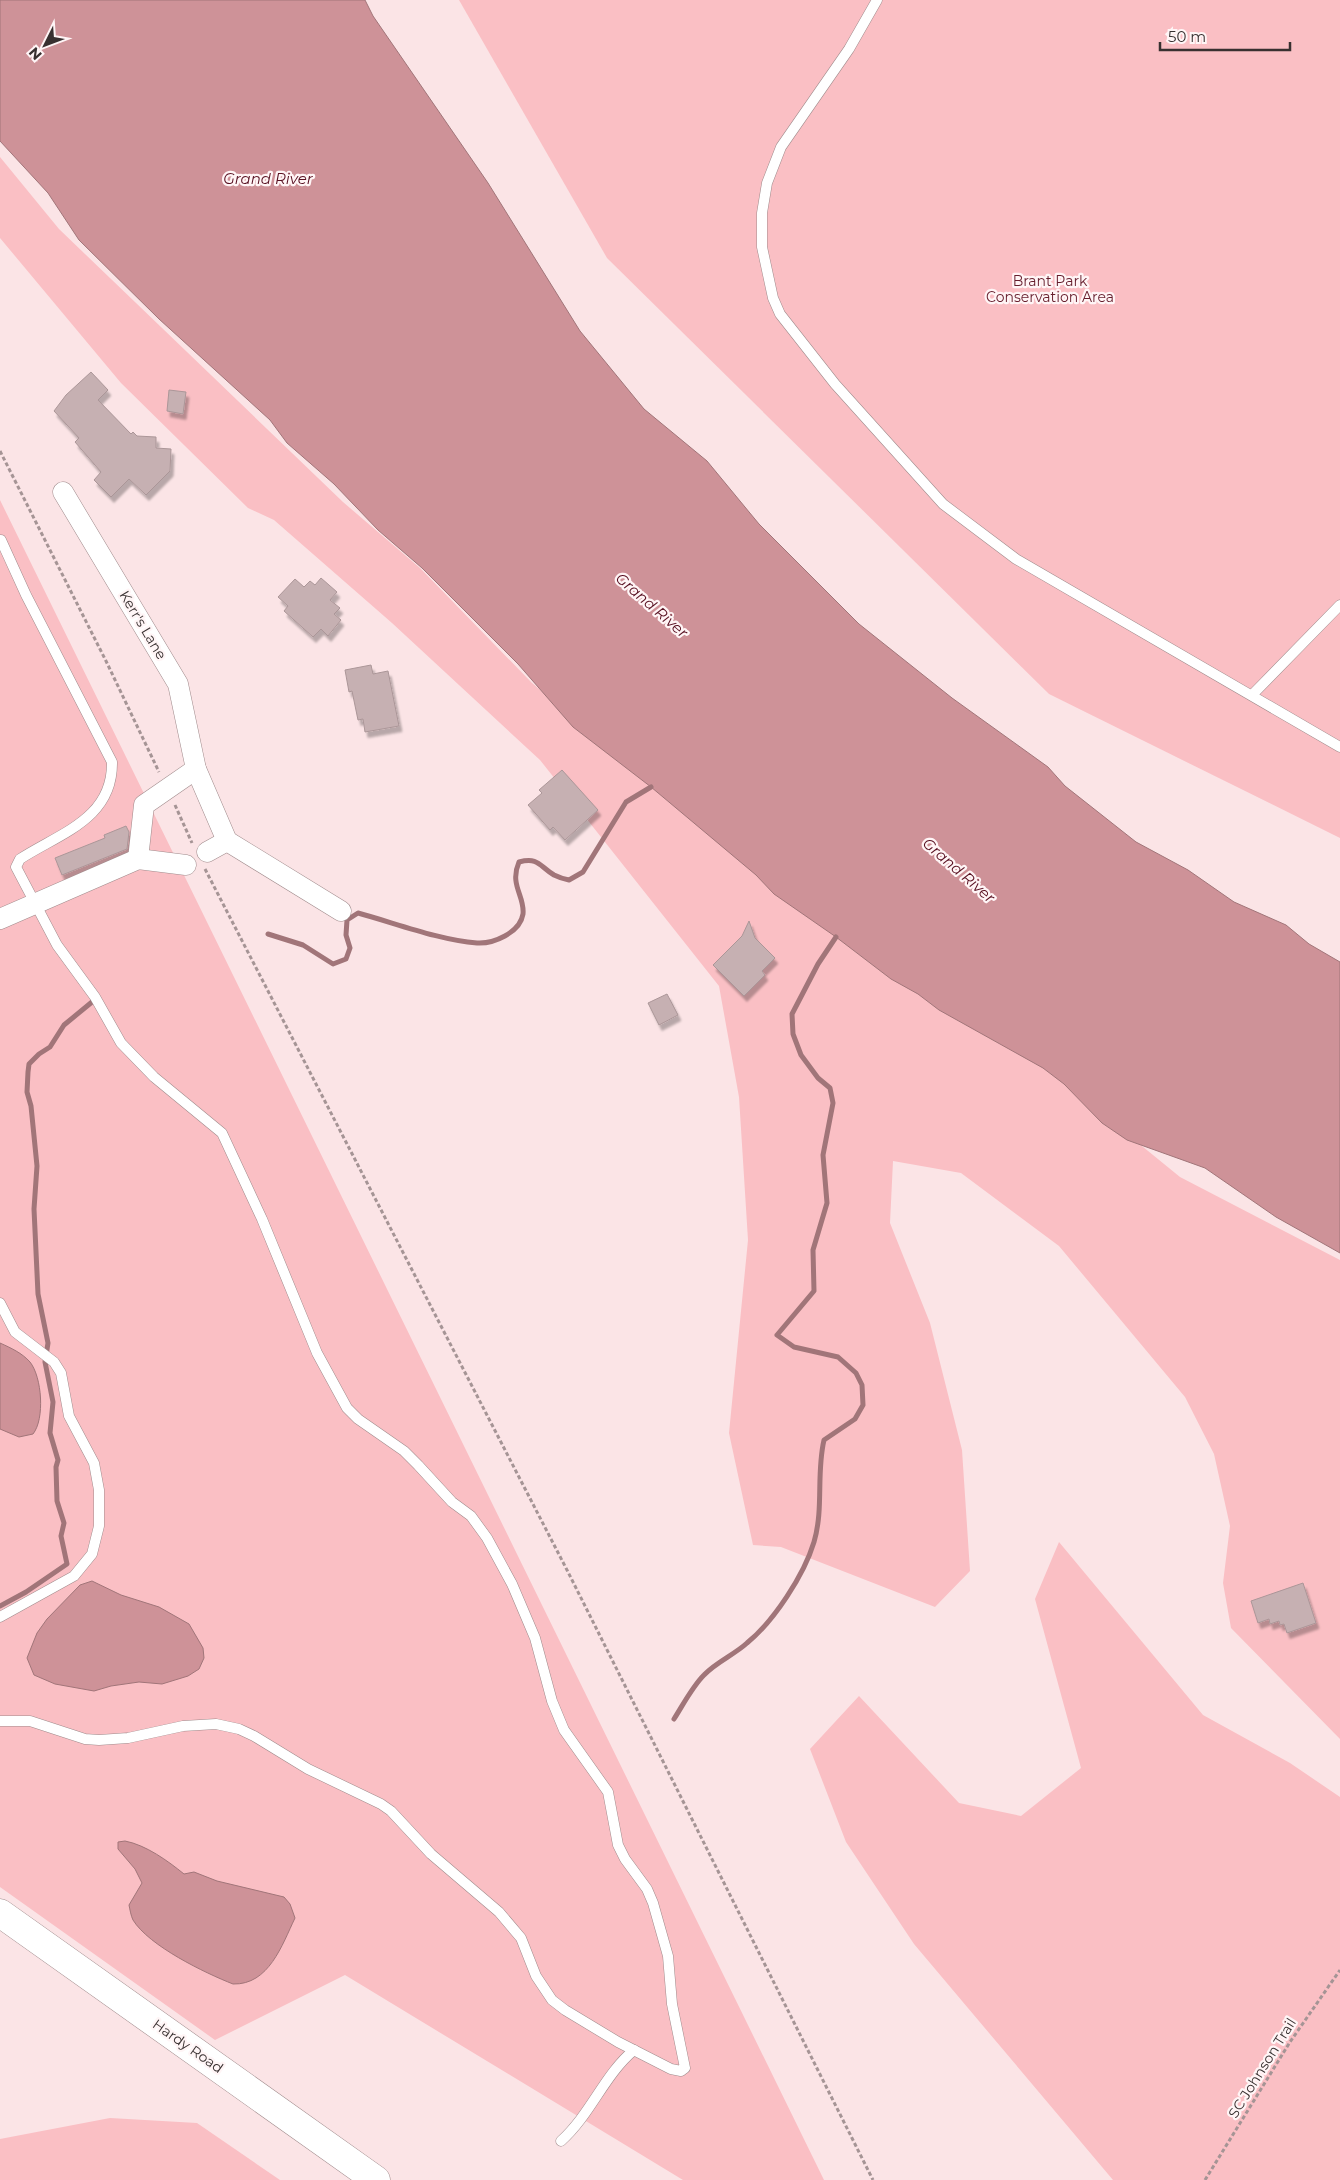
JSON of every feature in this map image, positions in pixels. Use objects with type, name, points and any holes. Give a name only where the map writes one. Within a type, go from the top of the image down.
[{"type":"main road","name":"Hardy Road","points":[[0,1913],[376,2180]]},
{"type":"street","name":"Kerr's Lane","points":[[63,492],[178,684],[196,768],[227,841]]},
{"type":"street","points":[[138,859],[144,805],[196,768]]},
{"type":"street","points":[[0,919],[138,859],[198,858],[227,841],[341,911]]},
{"type":"lane","points":[[877,0],[849,49],[781,147],[767,183],[762,213],[762,247],[773,298],[780,314],[835,384],[943,504],[1016,559],[1340,747]]},
{"type":"lane","points":[[0,1721],[30,1721],[85,1739],[99,1740],[128,1738],[184,1726],[216,1724],[239,1729],[254,1736],[308,1768],[381,1804],[391,1811],[431,1854],[499,1912],[521,1938],[536,1976],[552,2000],[565,2010],[671,2070],[681,2071],[685,2068],[672,2004],[668,1956],[647,1889],[625,1859],[618,1845],[608,1792],[570,1740],[557,1715],[536,1638],[488,1538],[471,1516],[452,1502],[404,1451],[358,1419],[347,1408],[317,1353],[262,1219],[222,1133],[154,1077],[127,1050],[95,997],[57,945],[17,873],[17,862],[92,816],[110,780],[112,762],[26,595],[1,540]]},
{"type":"lane","points":[[1252,695],[1340,605]]},
{"type":"lane","points":[[0,1303],[15,1332],[54,1362],[61,1373],[69,1416],[94,1463],[99,1490],[99,1526],[92,1554],[82,1570],[0,1617]]},
{"type":"lane","points":[[561,2141],[579,2124],[620,2063],[634,2050]]},
{"type":"path","points":[[0,451],[106,661],[167,788],[198,858],[567,1570],[873,2180]]},
{"type":"path","name":"SC Johnson Trail","points":[[1205,2180],[1290,2042],[1340,1970]]},
{"type":"green space","name":"Brant Park Conservation Area","points":[[459,0],[1340,0],[1340,838],[1049,694],[607,258]]},
{"type":"green space","points":[[0,157],[59,229],[343,502],[420,568],[532,683],[858,954],[951,1001],[1029,1054],[1180,1177],[1340,1260],[1340,1739],[1231,1628],[1223,1583],[1230,1526],[1214,1454],[1185,1397],[1059,1246],[961,1173],[893,1161],[890,1223],[930,1323],[962,1450],[970,1571],[935,1607],[781,1547],[753,1545],[729,1433],[748,1240],[739,1097],[719,986],[540,760],[392,623],[274,520],[248,508],[121,383],[0,238]]},
{"type":"green space","points":[[0,500],[824,2180],[683,2180],[345,1975],[215,2040],[0,1887]]},
{"type":"green space","points":[[1059,1542],[1203,1715],[1290,1763],[1340,1797],[1340,2180],[1113,2180],[914,1944],[846,1842],[810,1749],[859,1696],[959,1803],[1021,1816],[1081,1768],[1035,1599]]},
{"type":"green space","points":[[110,2118],[197,2123],[280,2180],[0,2180],[0,2139]]},
{"type":"water","name":"Grand River","points":[[0,0],[365,0],[373,16],[488,183],[580,331],[644,409],[707,461],[759,524],[859,624],[952,698],[1048,767],[1065,786],[1136,842],[1188,870],[1234,902],[1286,925],[1309,944],[1340,962],[1340,1253],[1276,1217],[1205,1168],[1127,1140],[1102,1123],[1064,1084],[1043,1068],[939,1010],[918,994],[891,979],[836,937],[774,894],[756,875],[651,787],[573,727],[518,664],[422,568],[378,530],[334,484],[287,443],[270,420],[159,319],[79,240],[48,193],[0,141]]},
{"type":"water","points":[[0,1343],[27,1359],[37,1377],[40,1409],[37,1427],[33,1434],[19,1437],[0,1429]]},
{"type":"water","points":[[92,1581],[121,1595],[159,1607],[189,1624],[203,1648],[204,1658],[199,1669],[188,1676],[162,1684],[139,1682],[111,1686],[94,1691],[55,1684],[34,1675],[27,1658],[37,1633],[47,1619],[80,1585]]},
{"type":"water","points":[[125,1841],[149,1850],[184,1874],[194,1872],[217,1881],[284,1897],[290,1904],[295,1918],[273,1962],[256,1978],[245,1983],[233,1984],[178,1958],[151,1939],[141,1930],[131,1915],[129,1905],[142,1883],[135,1869],[118,1849],[118,1842]]},
{"type":"building","points":[[91,372],[108,390],[98,400],[131,434],[133,432],[137,436],[156,437],[156,448],[171,449],[170,471],[146,495],[129,479],[111,497],[94,480],[101,472],[75,442],[79,438],[54,411],[66,395]]},
{"type":"building","points":[[169,390],[186,392],[183,414],[167,411]]},
{"type":"building","points":[[321,578],[337,592],[330,600],[340,608],[334,614],[341,620],[328,636],[321,629],[313,637],[284,611],[288,606],[278,597],[295,579],[304,587],[310,581],[315,585]]},
{"type":"building","points":[[371,665],[373,674],[388,671],[399,726],[365,732],[363,719],[358,720],[352,691],[349,692],[345,670]]},
{"type":"building","points":[[562,770],[598,810],[565,840],[553,827],[550,830],[528,805],[542,793],[539,790]]},
{"type":"building","points":[[126,826],[129,832],[127,849],[62,875],[55,858],[105,838],[104,835]]},
{"type":"building","points":[[749,921],[755,938],[775,958],[762,971],[765,975],[744,996],[713,965],[742,936]]},
{"type":"building","points":[[667,994],[678,1015],[659,1025],[648,1003]]},
{"type":"building","points":[[1303,1583],[1316,1623],[1287,1633],[1284,1624],[1280,1625],[1279,1621],[1270,1624],[1269,1619],[1258,1623],[1251,1601]]},
{"type":"waterway","points":[[268,934],[303,945],[333,964],[346,959],[350,948],[346,935],[347,920],[358,913],[432,935],[477,943],[491,942],[511,932],[521,921],[523,908],[516,884],[516,870],[519,862],[531,861],[538,863],[554,875],[569,880],[583,872],[626,802],[651,787]]},
{"type":"waterway","points":[[674,1719],[700,1680],[709,1670],[757,1634],[796,1583],[809,1555],[817,1529],[820,1466],[824,1440],[855,1419],[863,1405],[862,1385],[856,1373],[838,1357],[794,1347],[777,1335],[814,1291],[813,1250],[827,1203],[823,1155],[833,1103],[830,1088],[818,1078],[801,1055],[793,1034],[792,1014],[818,964],[836,937]]},
{"type":"waterway","points":[[0,1606],[26,1592],[67,1564],[61,1536],[64,1523],[57,1501],[56,1467],[58,1460],[50,1433],[53,1402],[45,1362],[48,1343],[38,1294],[34,1209],[37,1166],[31,1106],[27,1092],[29,1064],[50,1047],[64,1025],[92,1002]]}]
